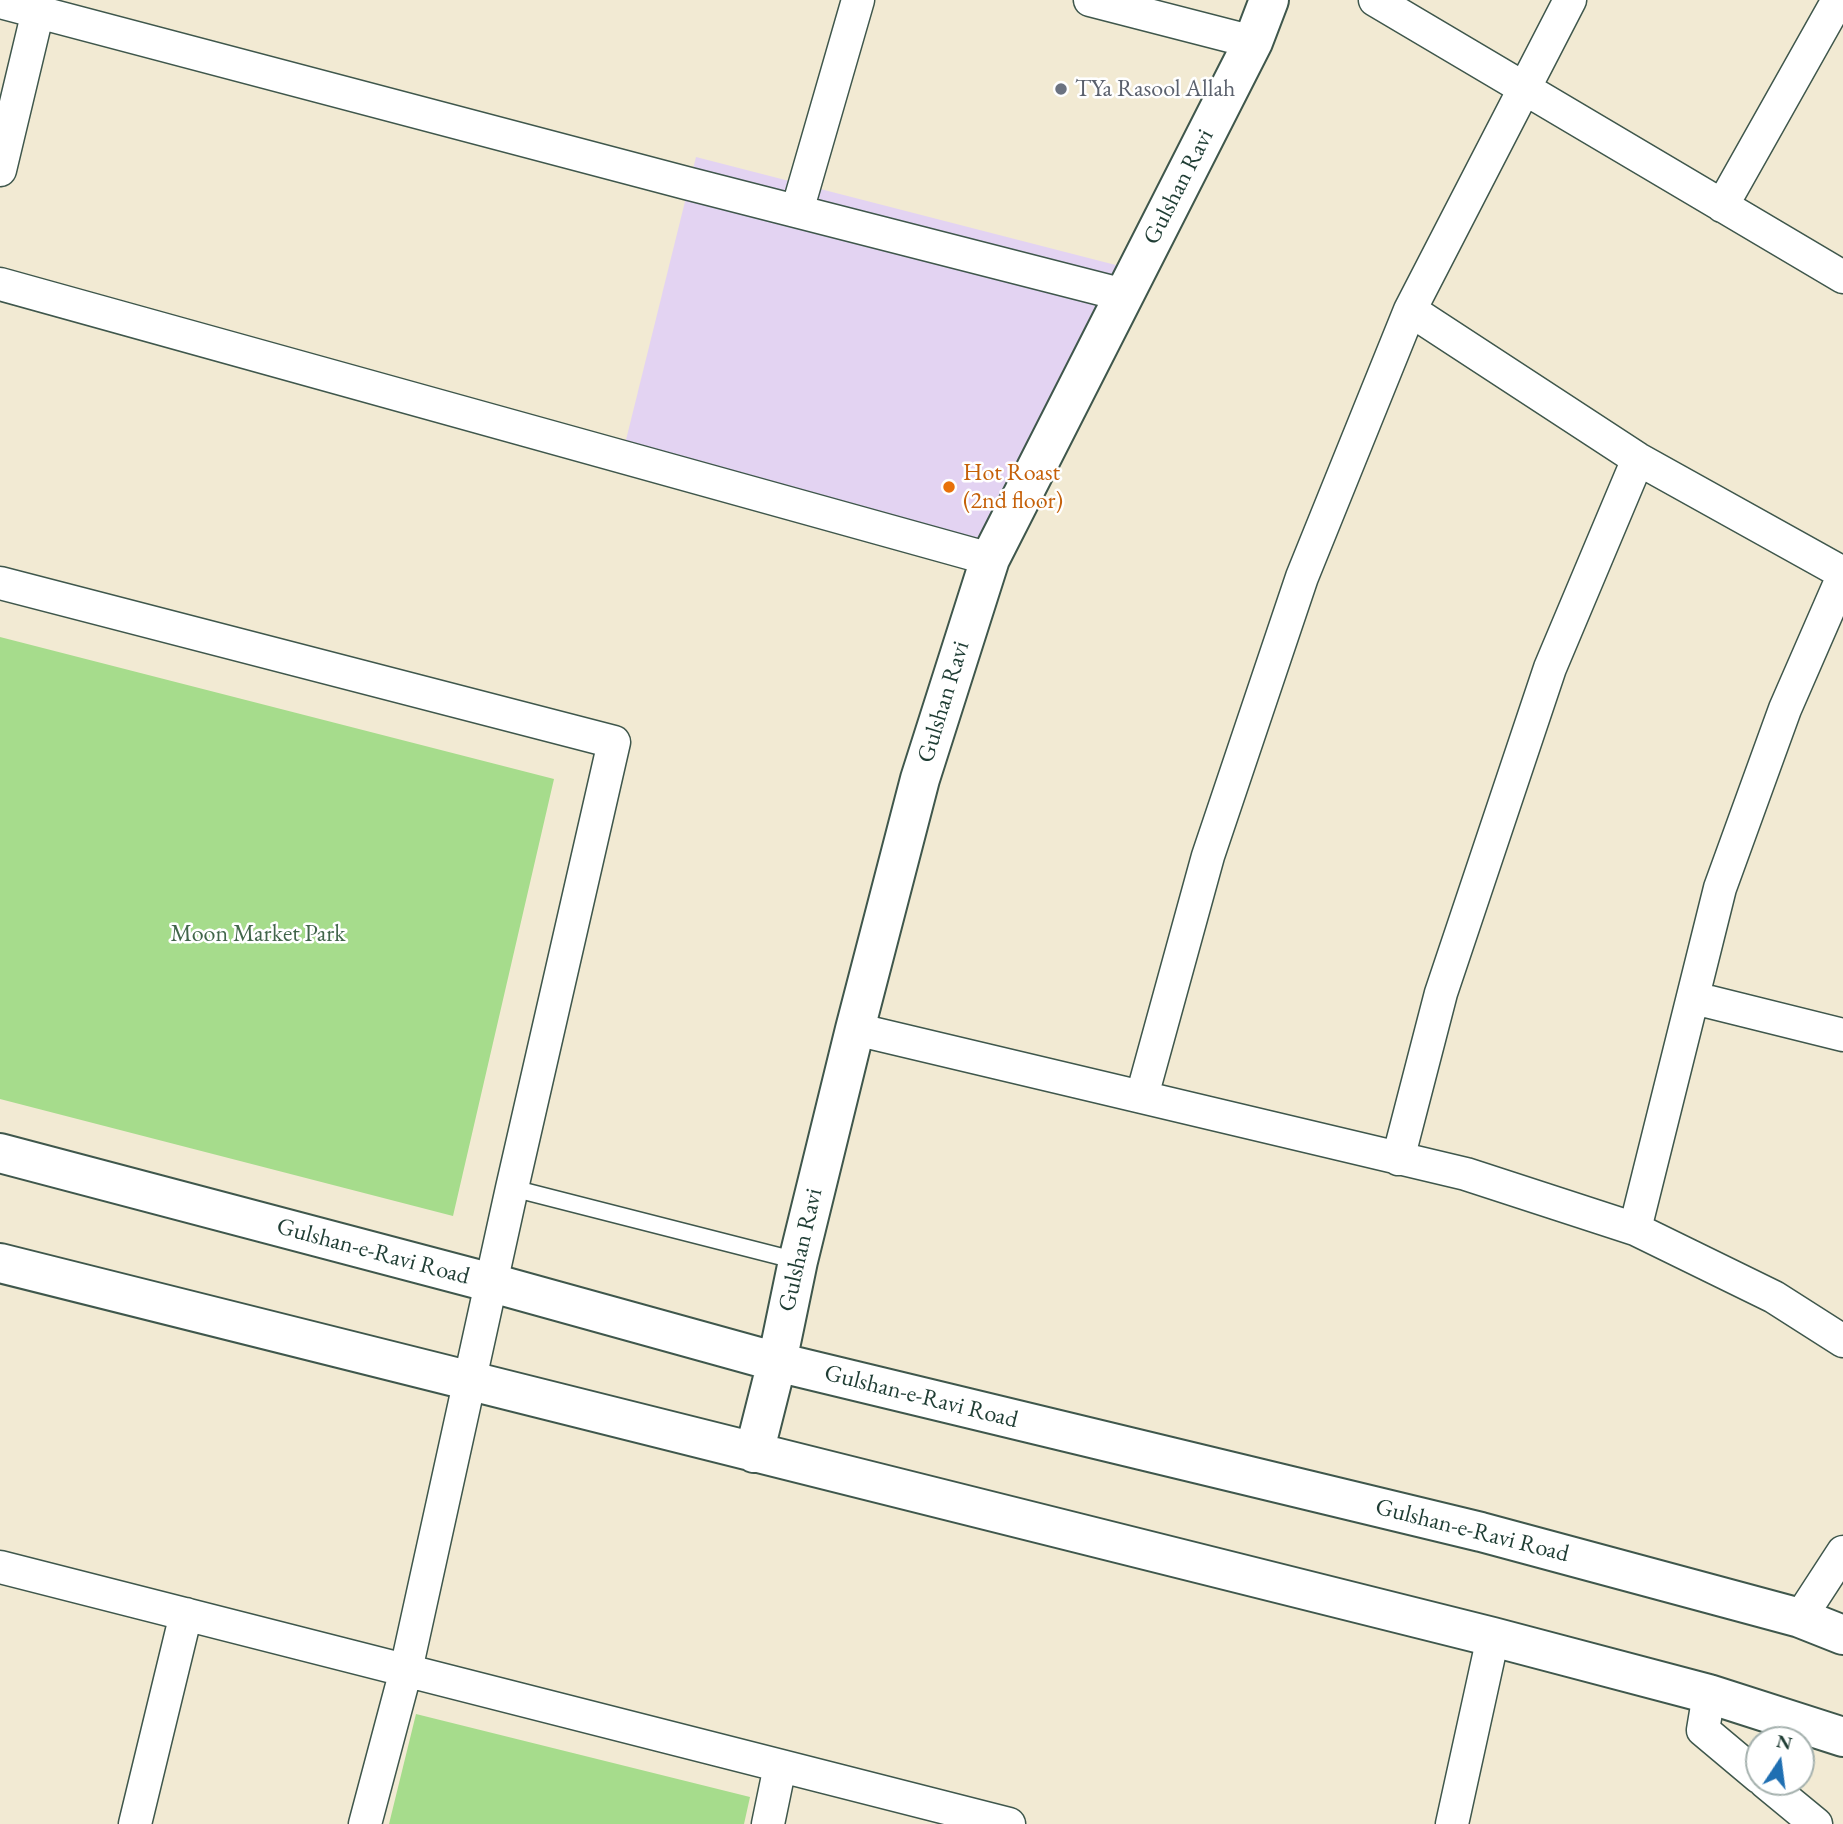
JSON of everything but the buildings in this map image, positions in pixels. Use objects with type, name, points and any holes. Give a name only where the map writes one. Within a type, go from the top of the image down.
[{"type":"main road","name":"Gulshan Ravi","points":[[754,1453],[855,1029],[920,779],[990,559],[1253,42],[1269,0]]},
{"type":"main road","name":"Gulshan-e-Ravi Road","points":[[0,1153],[492,1283],[777,1362],[1481,1532],[1800,1618],[1843,1635]]},
{"type":"main road","points":[[0,1263],[1493,1637],[1709,1694],[1843,1737]]},
{"type":"street","points":[[796,211],[858,0]]},
{"type":"street","points":[[1090,0],[1253,42]]},
{"type":"street","points":[[1374,0],[1843,277]]},
{"type":"street","points":[[1142,1096],[1208,856],[1298,590],[1409,310],[1570,0]]},
{"type":"street","points":[[1722,206],[1838,0]]},
{"type":"street","points":[[0,2],[1124,295]]},
{"type":"street","points":[[0,170],[38,12]]},
{"type":"street","points":[[0,285],[990,559]]},
{"type":"street","points":[[1409,310],[1638,459],[1843,575],[1785,709],[1720,888],[1635,1229]]},
{"type":"street","points":[[1398,1159],[1441,993],[1550,668],[1638,459]]},
{"type":"street","points":[[0,583],[614,742],[406,1670],[365,1824]]},
{"type":"street","points":[[1694,998],[1843,1035]]},
{"type":"street","points":[[855,1029],[1466,1174],[1635,1229],[1774,1297],[1843,1341]]},
{"type":"street","points":[[1800,1618],[1843,1552]]},
{"type":"street","points":[[0,1567],[998,1823]]},
{"type":"street","points":[[135,1824],[186,1614]]},
{"type":"street","points":[[1452,1824],[1493,1637]]},
{"type":"street","points":[[1709,1694],[1703,1730],[1745,1765]]},
{"type":"street","points":[[768,1824],[780,1766]]},
{"type":"street","points":[[1782,1796],[1816,1824]]},
{"type":"lane","points":[[512,1188],[798,1261]]},
{"type":"shaded area","points":[[696,157],[1139,271],[990,559],[622,456]]},
{"type":"green space","name":"Moon Market Park","points":[[0,637],[554,779],[453,1216],[0,1099]]},
{"type":"green space","points":[[416,1714],[750,1797],[744,1824],[389,1824]]},
{"type":"place","name":"TYa Rasool Allah","points":[[1061,89]]},
{"type":"place","name":"Hot Roast (2nd floor)","points":[[949,487]]}]
